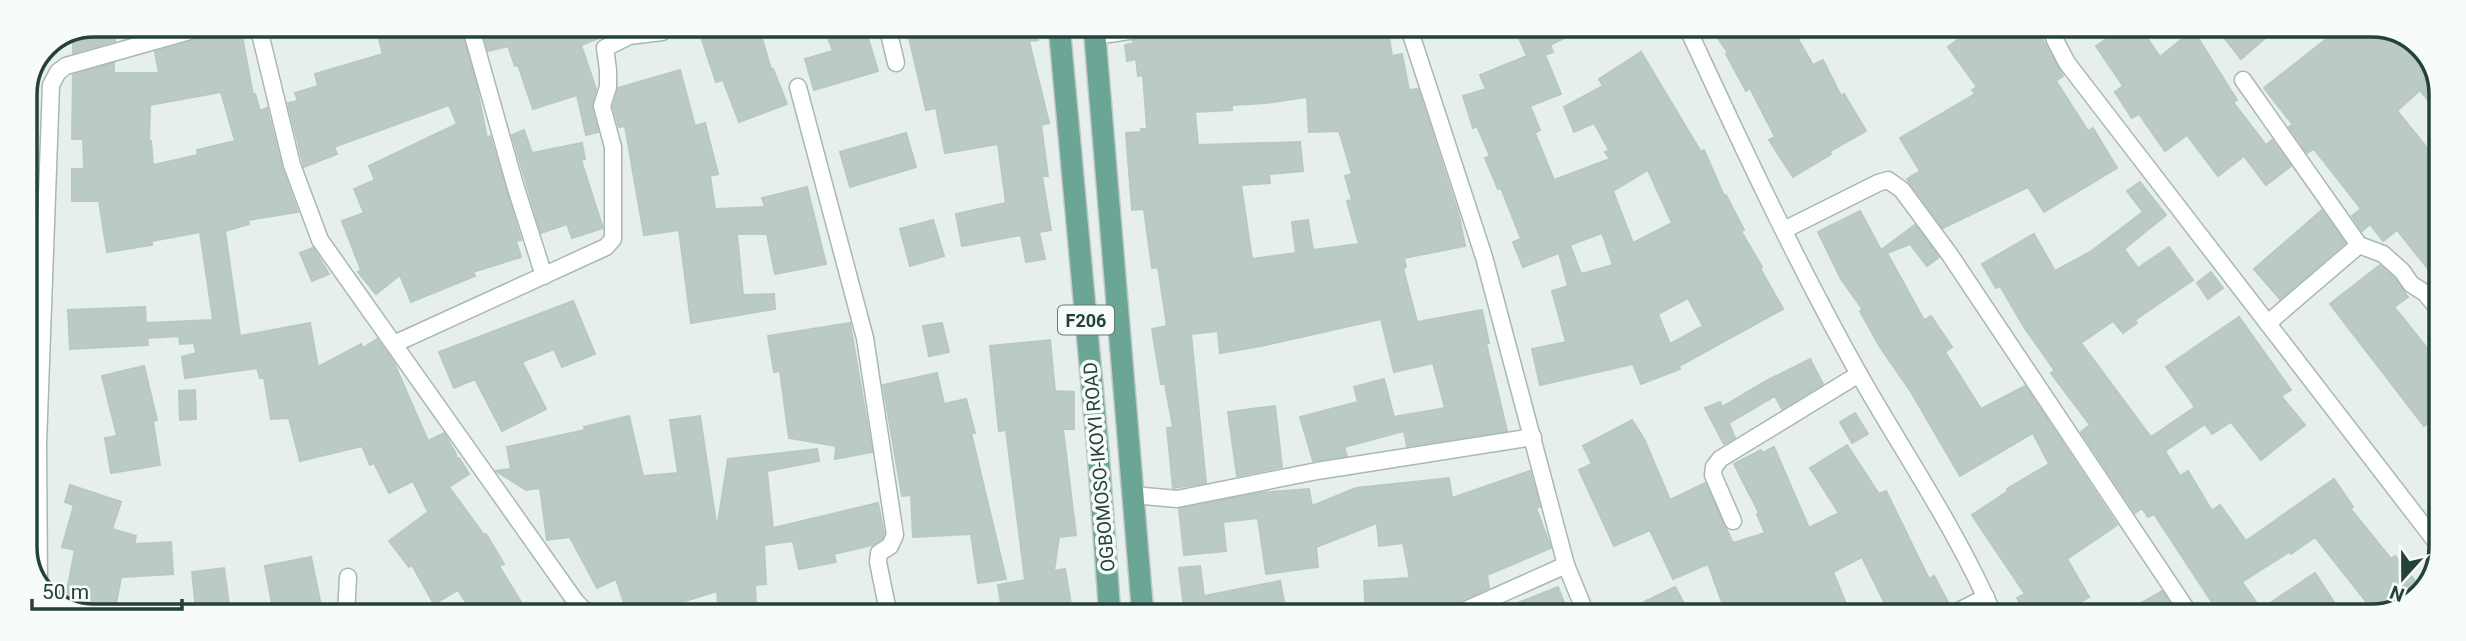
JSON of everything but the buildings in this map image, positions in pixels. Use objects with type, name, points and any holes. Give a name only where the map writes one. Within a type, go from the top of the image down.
[{"type":"main road","name":"OGBOMOSO-IKOYI ROAD","points":[[1060,37],[1109,604]]},
{"type":"main road","name":"OGBOMOSO-IKOYI ROAD","points":[[1095,37],[1142,604]]},
{"type":"street","points":[[39,564],[37,444],[51,85],[58,72],[66,66],[166,37]]},
{"type":"street","points":[[261,37],[292,165],[320,240],[579,604]]},
{"type":"street","points":[[473,37],[544,276]]},
{"type":"street","points":[[394,344],[606,247],[613,239],[613,147],[602,106],[608,70],[605,48],[627,37]]},
{"type":"street","points":[[890,37],[896,63]]},
{"type":"street","points":[[1412,37],[1484,257],[1566,565],[1582,604]]},
{"type":"street","points":[[1691,37],[1759,184],[1859,374],[1978,578],[1989,604]]},
{"type":"street","points":[[2054,37],[2067,63],[2429,533]]},
{"type":"street","points":[[2243,80],[2359,245],[2383,254],[2402,271],[2411,284],[2429,297]]},
{"type":"street","points":[[798,87],[865,338],[895,535],[890,546],[879,553],[878,562],[887,604]]},
{"type":"street","points":[[1784,230],[1878,183],[1888,180],[1902,190],[1950,255],[2183,604]]},
{"type":"street","points":[[2268,323],[2359,245]]},
{"type":"street","points":[[1733,521],[1713,475],[1714,467],[1720,459],[1859,374]]},
{"type":"street","points":[[1133,495],[1177,499],[1317,471],[1533,437]]},
{"type":"street","points":[[1479,604],[1566,565]]},
{"type":"street","points":[[347,604],[348,577]]},
{"type":"street","points":[[1973,604],[1986,597]]}]
